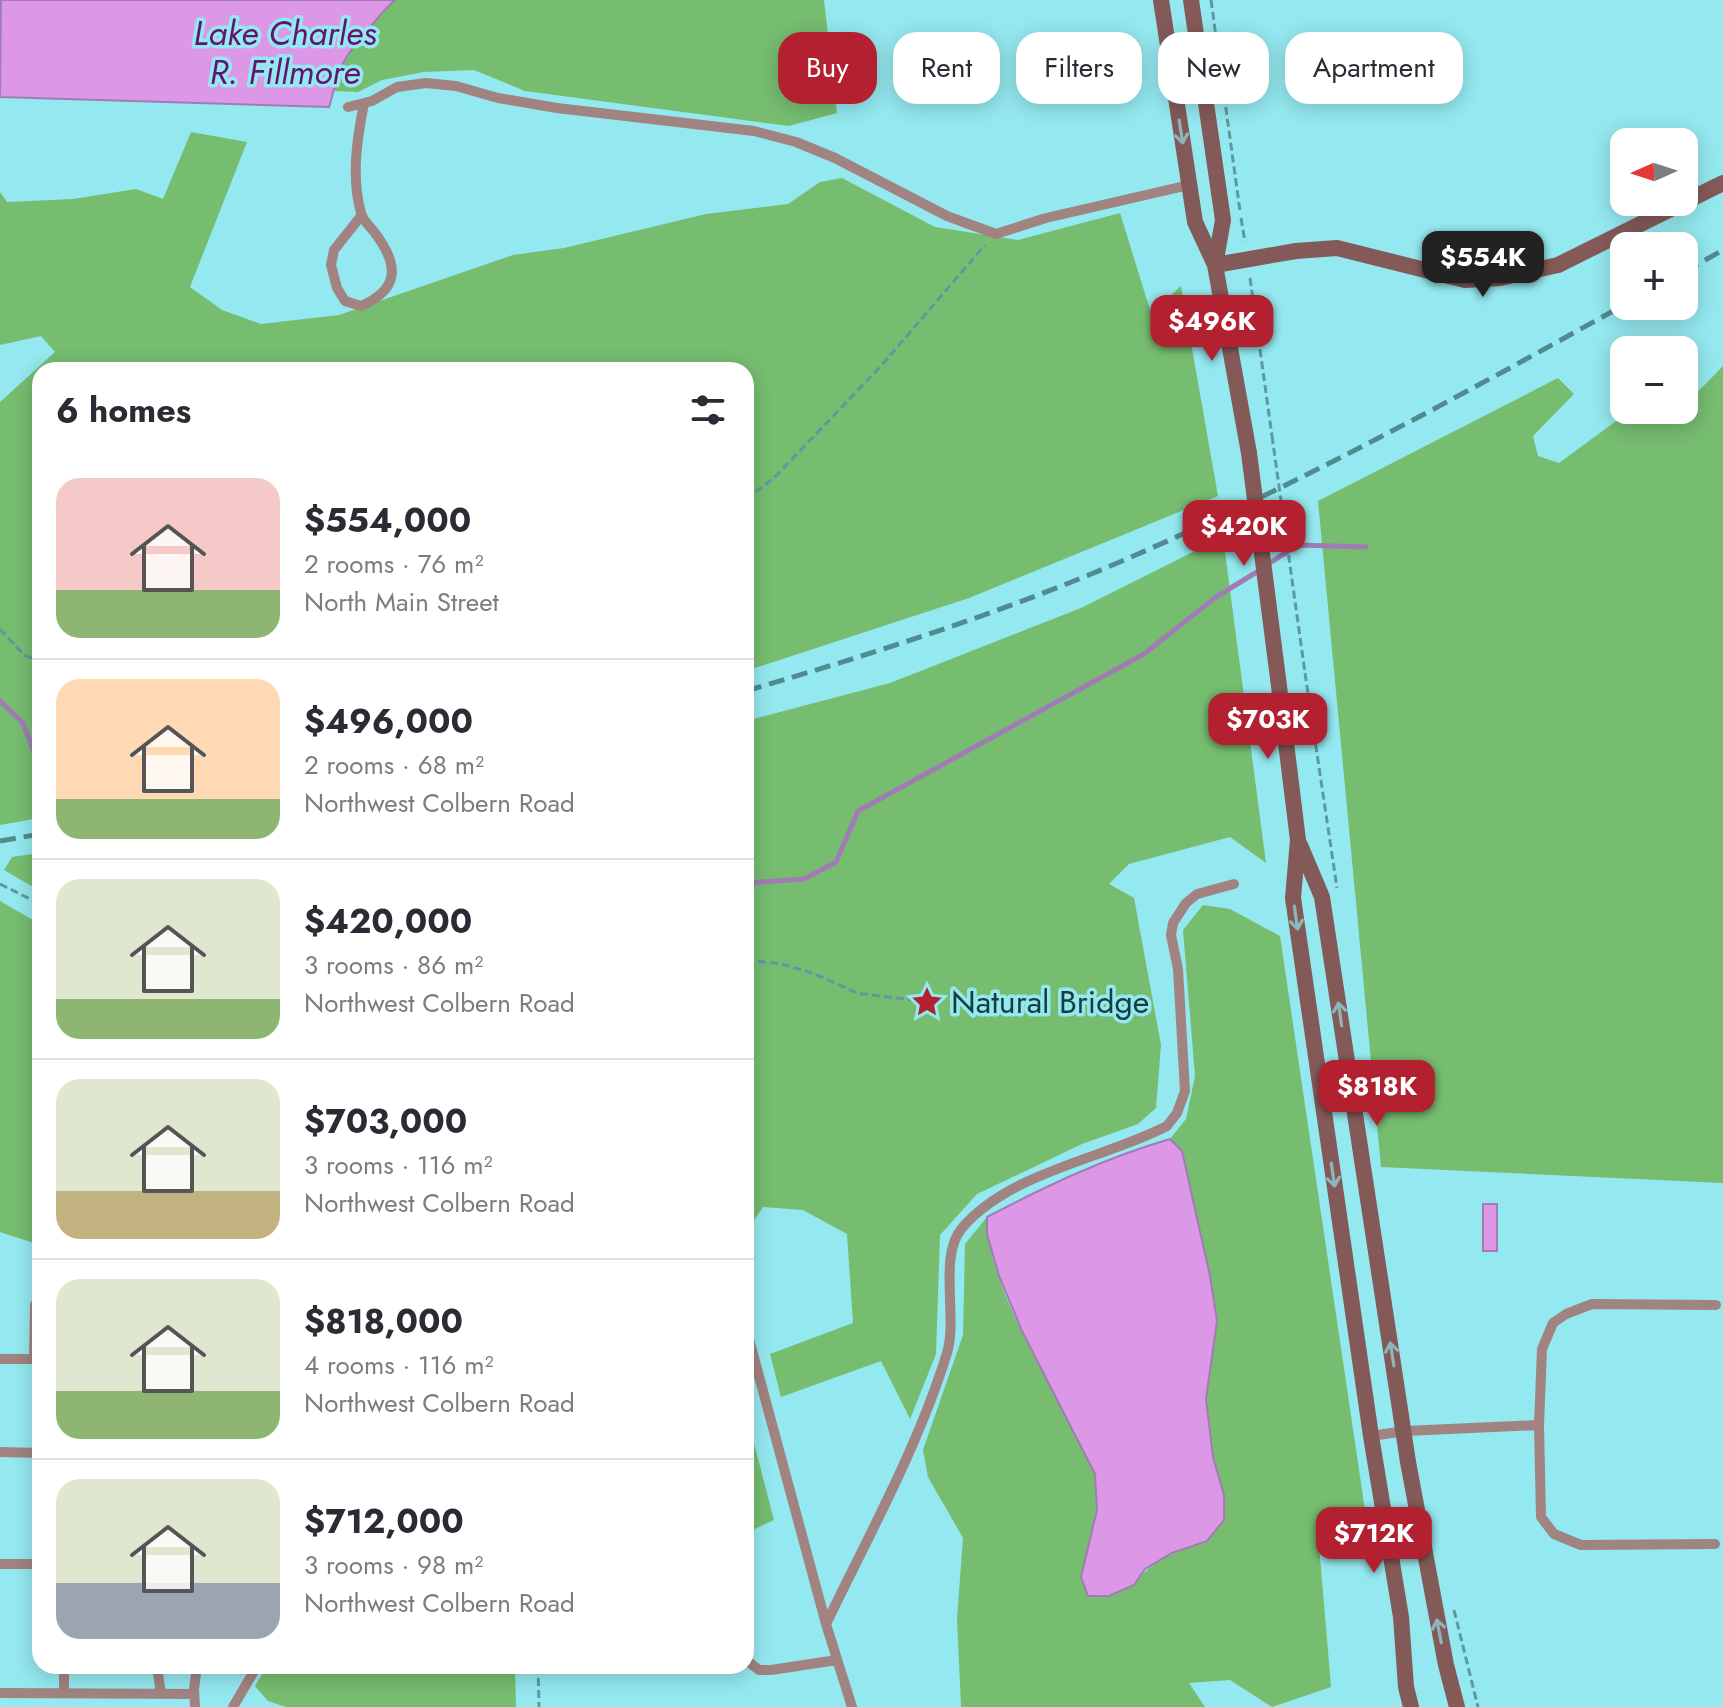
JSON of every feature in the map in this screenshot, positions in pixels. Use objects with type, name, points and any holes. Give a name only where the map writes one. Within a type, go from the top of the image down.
[{"type":"main road","points":[[1161,0],[1195,222],[1215,265],[1249,453],[1298,840],[1293,898],[1371,1436],[1401,1617],[1406,1687],[1411,1707]]},
{"type":"main road","points":[[1191,0],[1223,220],[1215,265]]},
{"type":"main road","points":[[1215,265],[1296,251],[1337,248],[1465,280],[1500,278],[1558,265],[1723,183]]},
{"type":"main road","points":[[1298,840],[1322,897],[1428,1576],[1457,1707]]},
{"type":"lane","points":[[348,107],[397,87],[426,83],[456,86],[498,98],[557,108],[754,131],[796,142],[835,158],[947,216],[996,234],[1046,218],[1189,185]]},
{"type":"lane","points":[[361,216],[334,250],[331,265],[337,288],[345,301],[361,306],[381,297],[391,279],[391,259],[361,216],[355,160],[364,103]]},
{"type":"lane","points":[[826,1624],[914,1442],[948,1350],[953,1319],[950,1259],[959,1231],[978,1212],[1006,1193],[1167,1126],[1177,1113],[1185,1091],[1178,969],[1171,935],[1173,923],[1186,903],[1197,894],[1234,884]]},
{"type":"lane","points":[[1715,1544],[1581,1545],[1554,1534],[1541,1517],[1539,1425],[1542,1349],[1553,1323],[1566,1314],[1592,1304],[1716,1305]]},
{"type":"lane","points":[[754,1358],[826,1624],[852,1707]]},
{"type":"lane","points":[[0,1359],[32,1359]]},
{"type":"lane","points":[[1371,1436],[1405,1431],[1539,1425]]},
{"type":"lane","points":[[0,1452],[32,1453]]},
{"type":"lane","points":[[0,1564],[32,1564]]},
{"type":"lane","points":[[754,1666],[759,1670],[771,1670],[837,1660]]},
{"type":"lane","points":[[64,1674],[64,1693]]},
{"type":"lane","points":[[158,1674],[161,1694]]},
{"type":"lane","points":[[195,1707],[196,1674]]},
{"type":"lane","points":[[233,1707],[252,1674]]},
{"type":"lane","points":[[0,1693],[194,1694]]},
{"type":"path","points":[[754,493],[774,478],[870,377],[969,261],[996,234]]},
{"type":"path","points":[[1272,436],[1305,673]]},
{"type":"path","points":[[0,629],[24,655],[32,658]]},
{"type":"path","points":[[0,884],[32,900]]},
{"type":"path","points":[[754,961],[782,964],[815,974],[857,993],[927,1002]]},
{"type":"path","points":[[538,1674],[539,1707]]},
{"type":"green space","points":[[395,0],[824,0],[828,32],[778,32],[778,104],[836,104],[837,113],[789,126],[525,91],[474,70],[424,72],[382,80],[358,92],[334,91],[348,55]]},
{"type":"green space","points":[[191,132],[247,142],[190,287],[222,310],[261,324],[339,315],[513,255],[564,248],[706,214],[788,204],[820,182],[842,178],[935,227],[1018,240],[1120,213],[1151,313],[1181,286],[1218,496],[969,598],[754,668],[754,362],[44,362],[55,352],[41,336],[0,345],[0,192],[7,202],[73,199],[136,189],[163,199]]},
{"type":"green space","points":[[1723,366],[1723,1183],[1381,1167],[1318,501],[1558,378],[1574,394],[1533,436],[1538,456],[1559,463],[1612,424],[1698,424],[1698,392]]},
{"type":"green space","points":[[32,373],[32,819],[0,825],[0,402]]},
{"type":"green space","points":[[1223,537],[1266,863],[1230,837],[1129,864],[1109,884],[1134,898],[1161,1045],[1156,1108],[1138,1124],[1082,1144],[977,1194],[940,1235],[936,1354],[910,1419],[881,1361],[781,1397],[770,1354],[853,1323],[847,1234],[803,1210],[763,1207],[754,1220],[754,719],[890,683],[1081,608]]},
{"type":"green space","points":[[32,854],[32,886],[4,870],[12,857]]},
{"type":"green space","points":[[0,901],[32,919],[32,1242],[0,1232]]},
{"type":"green space","points":[[1203,905],[1230,909],[1280,936],[1366,1517],[1319,1545],[1331,1687],[1272,1707],[1230,1680],[1189,1683],[1205,1707],[961,1707],[957,1619],[963,1538],[928,1477],[923,1450],[963,1335],[965,1244],[987,1217],[989,1242],[1005,1293],[1028,1344],[1093,1467],[1097,1488],[1096,1514],[1081,1577],[1134,1585],[1157,1562],[1207,1541],[1224,1495],[1213,1457],[1206,1399],[1217,1321],[1182,1151],[1170,1139],[1186,1119],[1195,1076],[1183,930]]},
{"type":"green space","points":[[754,1444],[774,1520],[754,1529]]},
{"type":"green space","points":[[262,1674],[515,1674],[516,1707],[286,1707],[268,1701],[255,1686]]},
{"type":"water","name":"Lake Charles R. Fillmore","points":[[1,0],[395,0],[346,58],[329,107],[0,97]]},
{"type":"water","points":[[1170,1139],[1182,1151],[1217,1321],[1206,1399],[1213,1457],[1224,1495],[1224,1520],[1207,1541],[1172,1553],[1145,1569],[1134,1585],[1109,1596],[1088,1596],[1081,1577],[1097,1510],[1095,1474],[1022,1331],[999,1276],[987,1234],[987,1217],[1076,1174]]},
{"type":"water","points":[[1483,1204],[1497,1204],[1497,1251],[1483,1251]]},
{"type":"waterway","points":[[1268,564],[1298,545],[1366,547]]},
{"type":"waterway","points":[[754,882],[804,879],[836,862],[858,811],[1144,654],[1216,597],[1260,570]]},
{"type":"waterway","points":[[0,701],[23,723],[32,747]]},
{"type":"railway","points":[[1698,264],[1723,250]]},
{"type":"railway","points":[[754,689],[939,630],[1129,558],[1318,469],[1610,313]]},
{"type":"railway","points":[[0,841],[32,835]]},
{"type":"place","name":"Natural Bridge","points":[[927,1002]]}]
